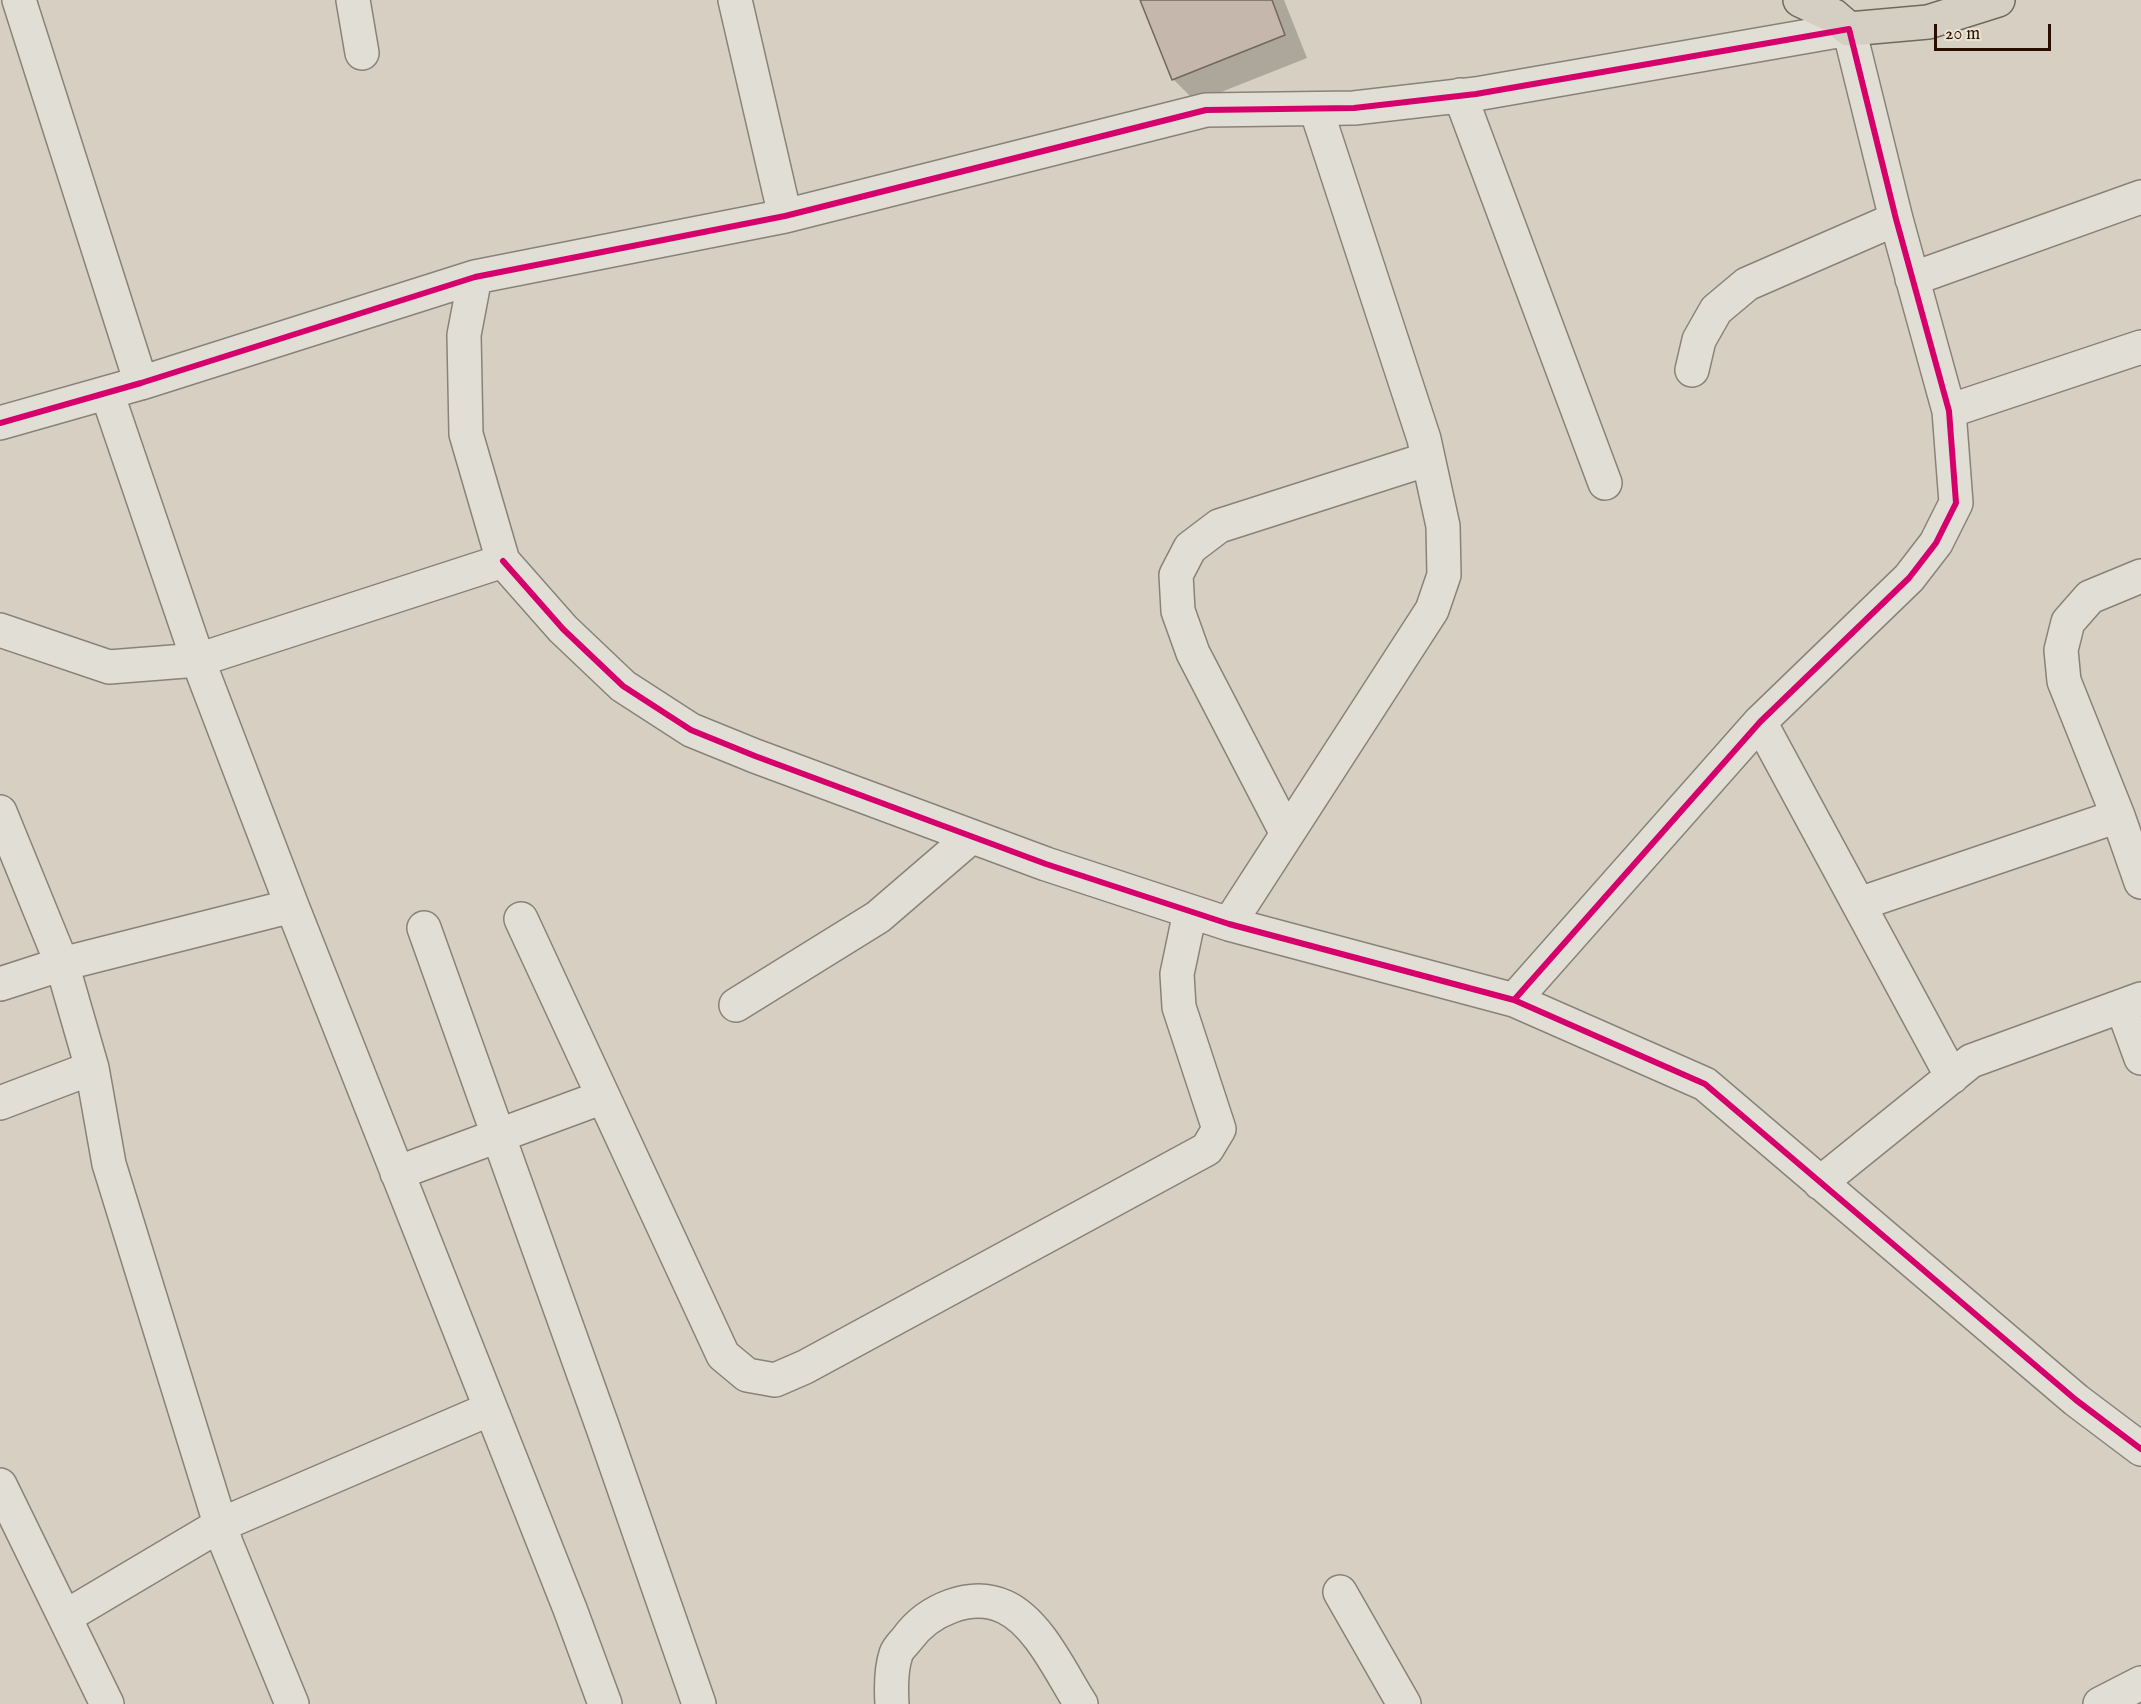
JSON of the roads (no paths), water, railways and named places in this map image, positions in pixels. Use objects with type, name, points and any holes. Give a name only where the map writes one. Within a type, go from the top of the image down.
[{"type":"main road","points":[[1800,0],[1834,16],[1849,28],[1928,22],[1998,0]]},
{"type":"street","points":[[20,0],[141,383]]},
{"type":"street","points":[[353,0],[362,53]]},
{"type":"street","points":[[735,0],[784,216]]},
{"type":"street","points":[[0,423],[141,383],[475,277],[784,216],[1206,110],[1354,108],[1460,95],[1849,28],[1896,219],[1949,411],[1956,503],[1936,543],[1910,578],[1760,722],[1514,1000]]},
{"type":"street","points":[[1460,95],[1605,483]]},
{"type":"street","points":[[1229,924],[1432,610],[1444,575],[1443,526],[1420,427],[1316,109]]},
{"type":"street","points":[[1912,279],[2141,197]]},
{"type":"street","points":[[1692,370],[1699,340],[1716,310],[1747,284],[1896,219]]},
{"type":"street","points":[[475,277],[464,335],[466,434],[503,561],[563,629],[623,686],[691,729],[755,756],[971,837],[1229,924],[1514,1000],[1705,1084],[2076,1400],[2141,1449]]},
{"type":"street","points":[[1949,411],[2141,347]]},
{"type":"street","points":[[107,393],[198,660],[605,1704]]},
{"type":"street","points":[[1287,834],[1193,653],[1178,611],[1176,575],[1190,548],[1219,526],[1428,459]]},
{"type":"street","points":[[0,630],[109,667],[198,660],[503,561]]},
{"type":"street","points":[[2140,876],[2064,681],[2061,650],[2068,622],[2090,597],[2141,576]]},
{"type":"street","points":[[1760,722],[1952,1077]]},
{"type":"street","points":[[0,812],[62,964],[92,1068],[109,1164],[220,1525],[292,1704]]},
{"type":"street","points":[[1859,904],[2118,816]]},
{"type":"street","points":[[736,1005],[878,917],[971,837]]},
{"type":"street","points":[[0,984],[62,964],[292,906]]},
{"type":"street","points":[[522,919],[723,1355],[747,1375],[775,1380],[805,1367],[1207,1149],[1219,1128],[1179,1007],[1177,974],[1190,912]]},
{"type":"street","points":[[424,928],[699,1704]]},
{"type":"street","points":[[1820,1183],[1971,1061],[2131,1002],[2141,1058]]},
{"type":"street","points":[[0,1103],[92,1068]]},
{"type":"street","points":[[397,1173],[603,1097]]},
{"type":"street","points":[[65,1617],[220,1525],[490,1410]]},
{"type":"street","points":[[0,1485],[107,1704]]},
{"type":"street","points":[[1340,1592],[1404,1704]]},
{"type":"street","points":[[892,1704],[891,1687],[897,1652],[913,1630],[940,1610],[976,1600],[1005,1607],[1034,1628],[1081,1704]]},
{"type":"street","points":[[2100,1704],[2141,1683]]}]
